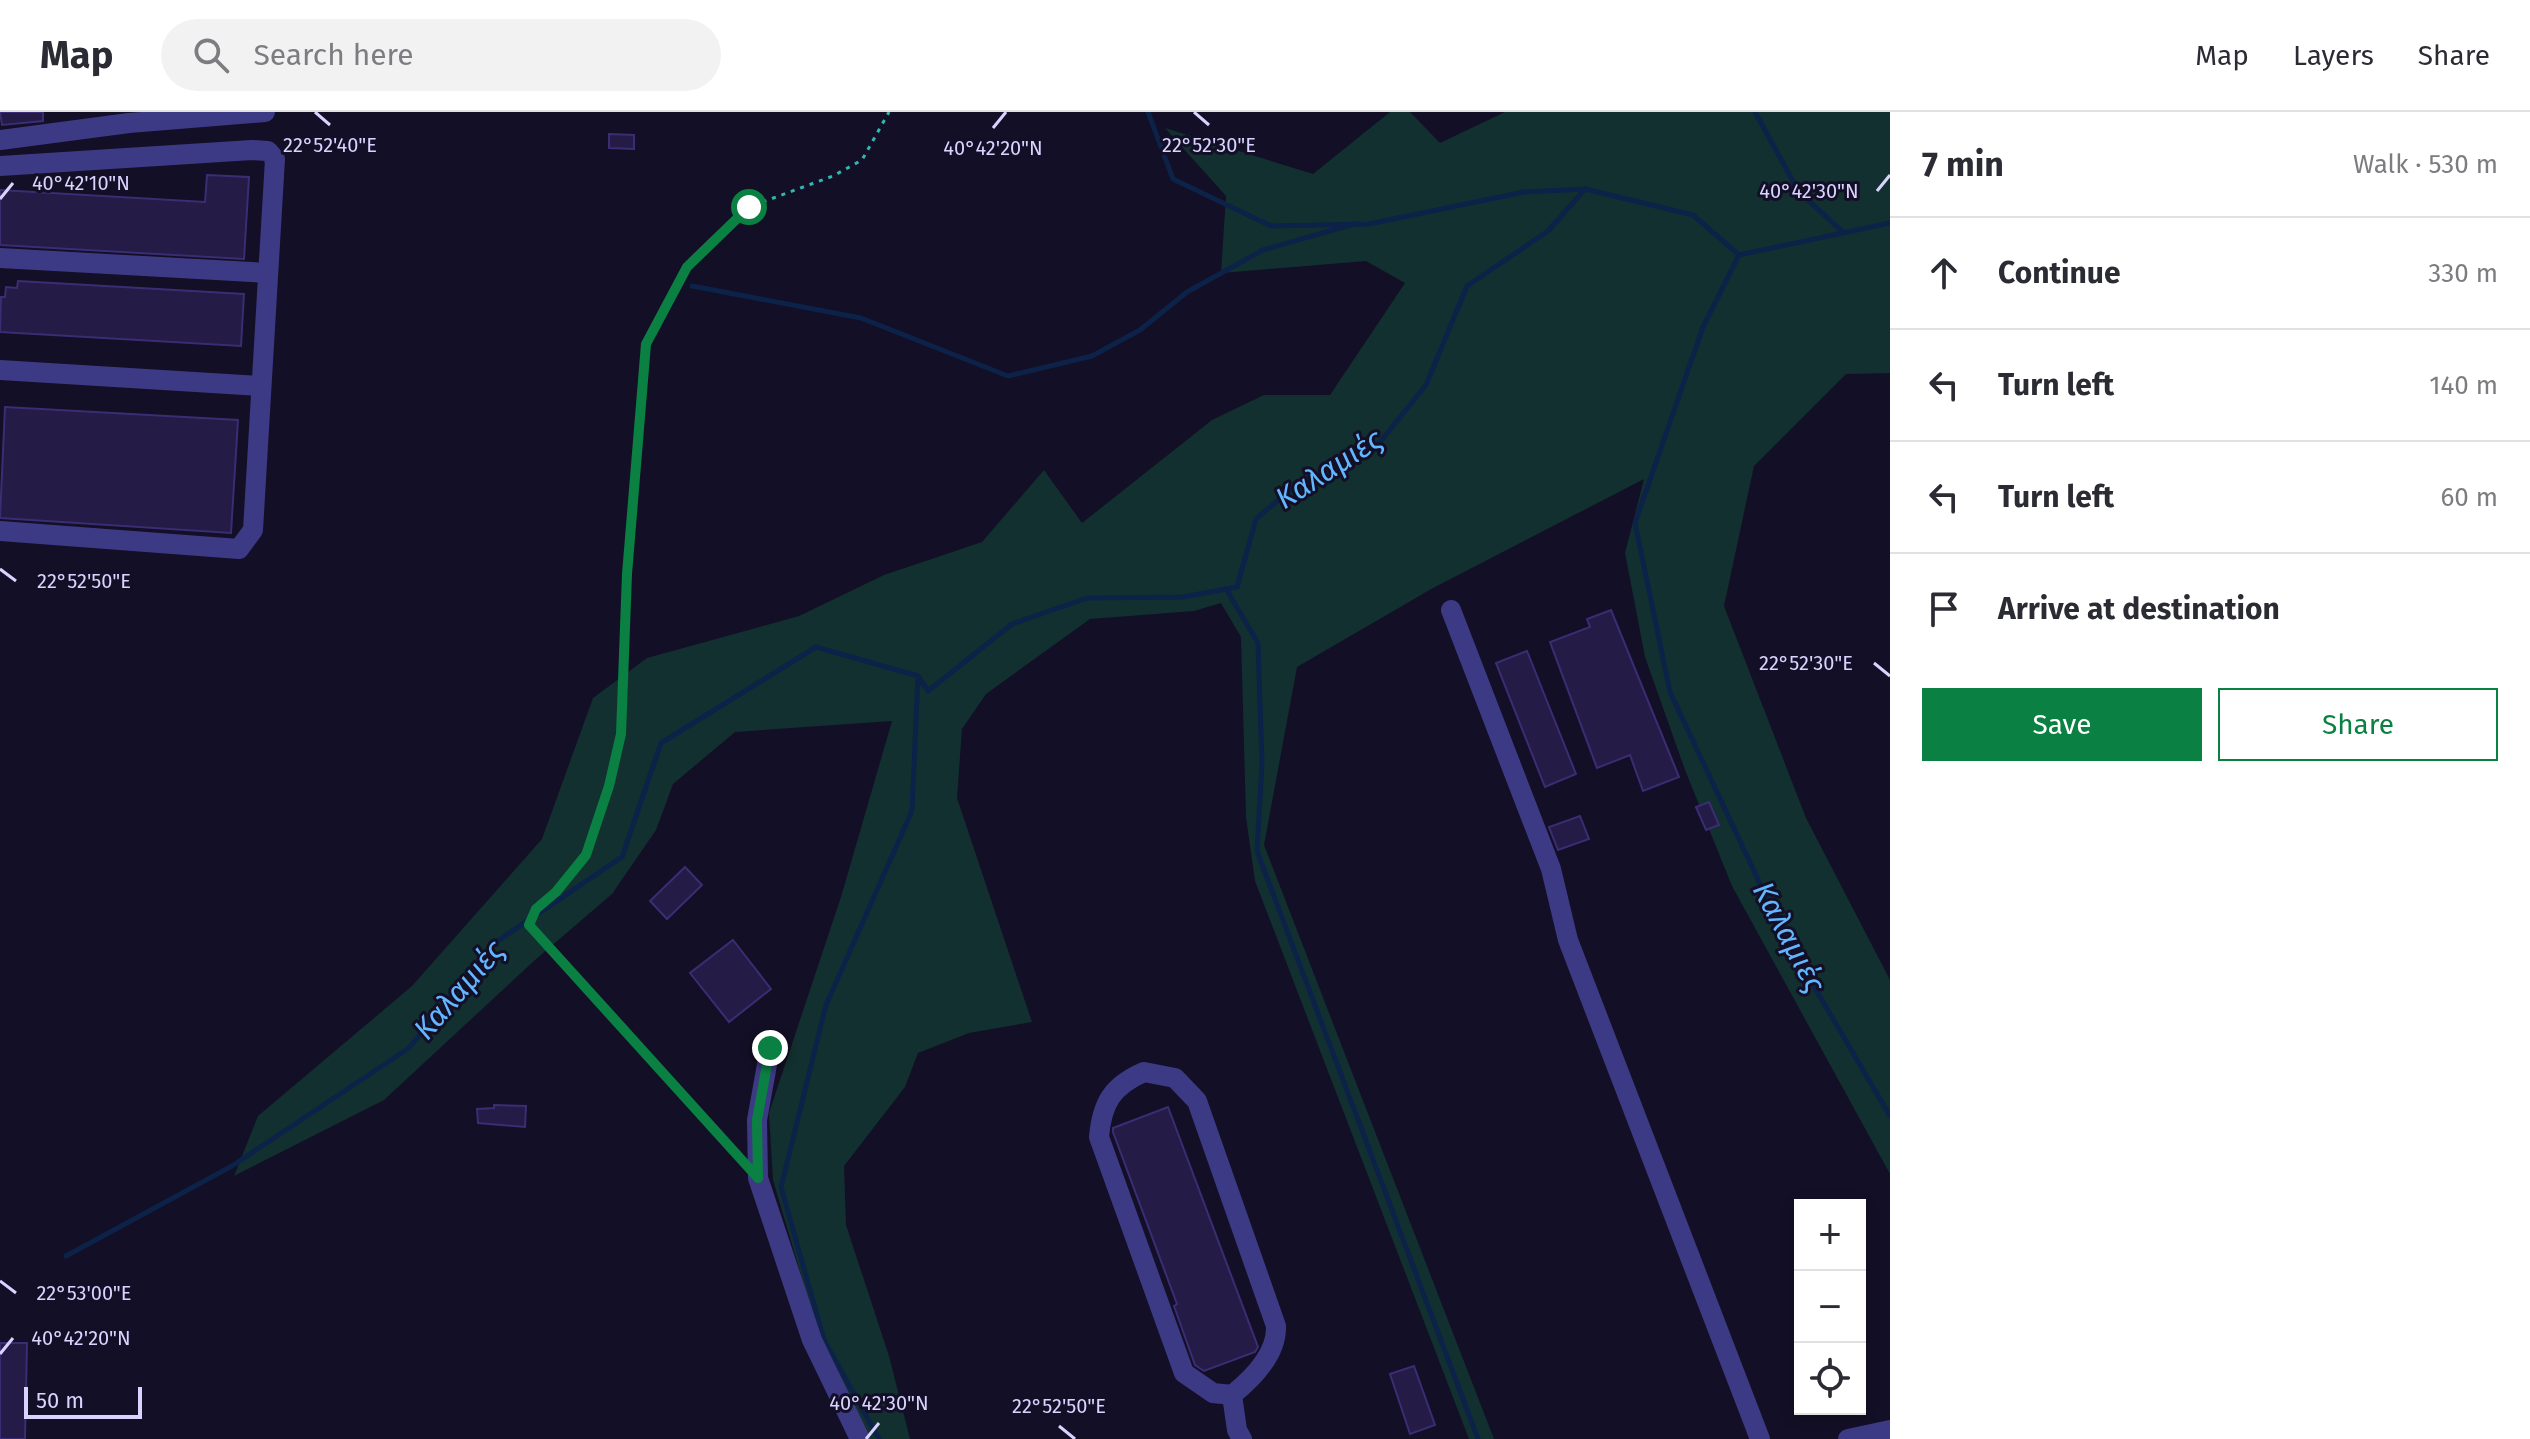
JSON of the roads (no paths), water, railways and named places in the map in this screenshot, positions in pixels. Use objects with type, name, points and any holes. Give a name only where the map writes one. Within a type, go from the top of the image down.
[{"type":"street","points":[[0,140],[128,118],[265,112]]},
{"type":"street","points":[[0,166],[268,151],[275,159],[253,530],[248,541],[239,549],[0,531]]},
{"type":"street","points":[[0,258],[268,273]]},
{"type":"street","points":[[0,370],[261,386]]},
{"type":"street","points":[[1451,610],[1551,869],[1568,940],[1760,1439]]},
{"type":"street","points":[[770,1048],[757,1120],[758,1178],[812,1340],[860,1439]]},
{"type":"street","points":[[1144,1072],[1175,1078],[1197,1101],[1276,1326],[1274,1342],[1264,1362],[1250,1381],[1232,1395],[1213,1393],[1184,1373],[1099,1137],[1105,1102],[1117,1086],[1144,1072]]},
{"type":"street","points":[[1232,1395],[1237,1430],[1242,1439]]},
{"type":"street","points":[[1848,1439],[1890,1430]]},
{"type":"waterway","points":[[1148,112],[1173,179],[1271,226],[1369,224],[1524,192],[1585,189]]},
{"type":"waterway","points":[[1755,112],[1799,192],[1843,232]]},
{"type":"waterway","name":"Καλαμιές","points":[[66,1256],[232,1166],[409,1048],[493,944],[622,857],[661,743],[816,647],[918,676],[928,691],[1012,624],[1087,598],[1183,597],[1237,587],[1256,519],[1296,485],[1380,442],[1426,385],[1467,286],[1548,231],[1585,189],[1693,215],[1739,255],[1703,327],[1635,523],[1670,692],[1785,937],[1890,1116]]},
{"type":"waterway","name":"Καλαμιές","points":[[1739,255],[1890,223]]},
{"type":"waterway","points":[[692,286],[861,318],[1008,376],[1092,356],[1140,330],[1187,292],[1263,250],[1354,224]]},
{"type":"waterway","points":[[1226,589],[1258,643],[1262,764],[1257,851],[1478,1439]]},
{"type":"waterway","name":"Καλαμιές","points":[[879,1439],[824,1340],[781,1187],[826,1005],[912,811],[918,676]]}]
